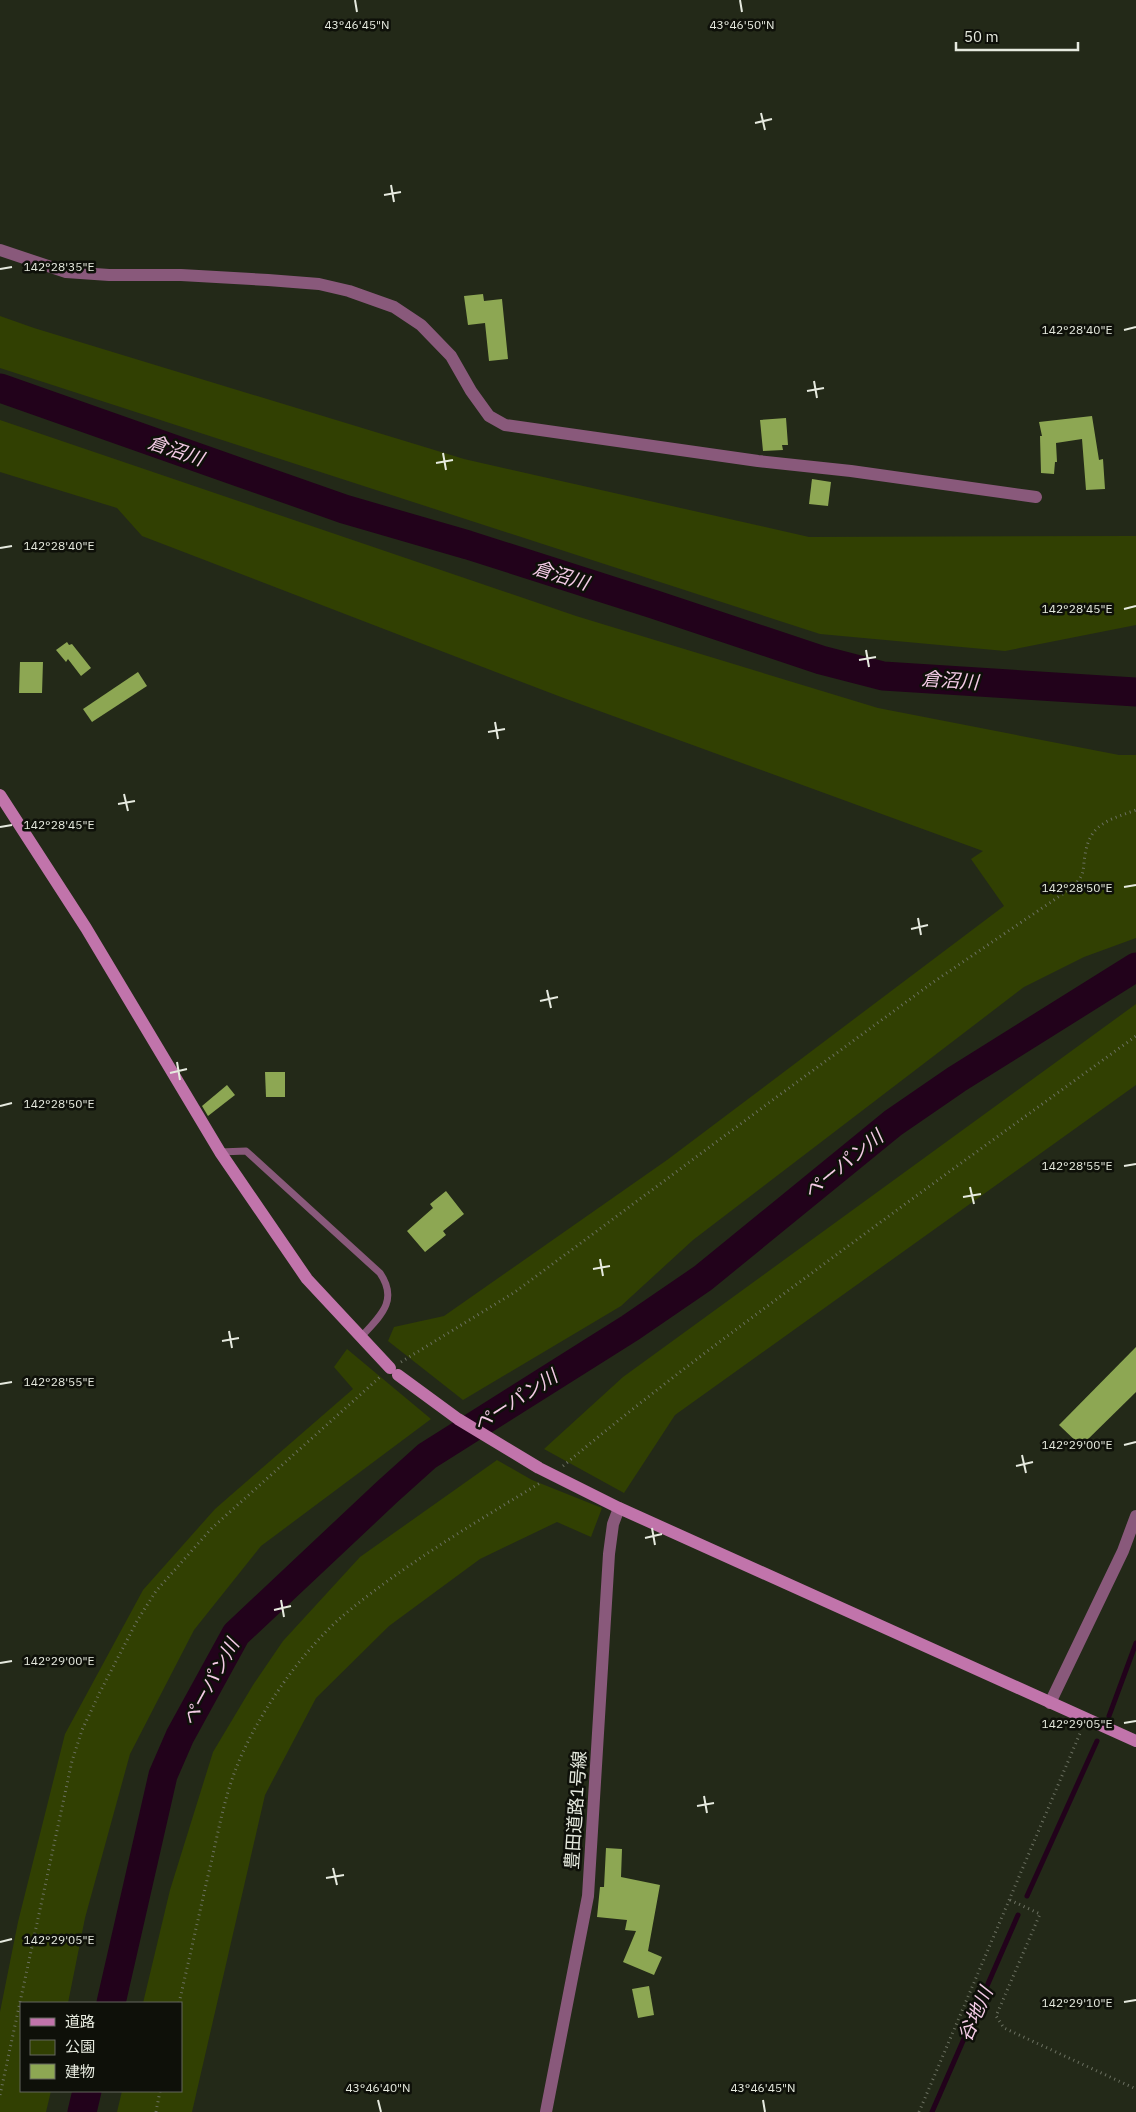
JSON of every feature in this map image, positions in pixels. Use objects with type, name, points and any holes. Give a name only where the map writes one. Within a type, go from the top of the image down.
[{"type":"street","points":[[0,250],[66,272],[181,275],[268,280],[319,284],[349,291],[394,307],[421,325],[451,356],[471,391],[489,416],[505,425],[758,461],[852,471],[1036,497]]},
{"type":"street","points":[[0,795],[86,928],[220,1152],[307,1278],[394,1371],[458,1420],[539,1468],[619,1508],[1136,1742]]},
{"type":"street","name":"豊田道路1号線","points":[[546,2112],[588,1896],[609,1554],[613,1524],[619,1508]]},
{"type":"street","points":[[1050,1703],[1123,1551],[1136,1516]]},
{"type":"lane","points":[[220,1152],[246,1151],[380,1273],[388,1285],[387,1303],[383,1313],[361,1337]]},
{"type":"path","points":[[20,2002],[72,1761],[82,1730],[137,1620],[156,1590],[212,1528],[394,1371],[515,1292],[932,983],[1074,887],[1083,874],[1087,842],[1093,831],[1109,820],[1136,810]]},
{"type":"path","points":[[179,2002],[219,1826],[235,1772],[252,1734],[273,1700],[306,1655],[344,1615],[447,1540],[553,1474],[667,1381],[870,1229],[1136,1036]]},
{"type":"path","points":[[919,2112],[1086,1719]]},
{"type":"path","points":[[1010,1900],[1040,1914],[996,2016],[1004,2028],[1136,2089]]},
{"type":"path","points":[[0,2095],[20,2002]]},
{"type":"path","points":[[156,2112],[160,2092]]},
{"type":"green space","points":[[0,316],[464,459],[809,537],[1136,536],[1136,625],[1005,651],[820,634],[0,368]]},
{"type":"green space","points":[[0,420],[576,616],[878,708],[1119,755],[1136,755],[1136,938],[1084,957],[1024,987],[693,1240],[621,1306],[463,1400],[388,1341],[394,1327],[444,1316],[667,1160],[1004,906],[971,859],[983,851],[561,697],[142,536],[117,508],[0,472]]},
{"type":"green space","points":[[1136,1004],[1136,1085],[675,1415],[624,1493],[544,1449],[623,1377]]},
{"type":"green space","points":[[347,1349],[431,1419],[261,1546],[194,1630],[130,1754],[85,1918],[68,2002],[20,2002],[20,2092],[51,2092],[46,2112],[0,2112],[0,2012],[18,1922],[65,1734],[143,1590],[215,1509],[353,1389],[334,1367]]},
{"type":"green space","points":[[497,1460],[532,1480],[602,1508],[591,1537],[557,1522],[480,1559],[389,1626],[316,1698],[265,1795],[192,2112],[117,2112],[122,2092],[182,2092],[182,2002],[143,2002],[170,1890],[213,1752],[253,1685],[283,1641],[360,1557]]},
{"type":"building","points":[[483,294],[484,301],[502,299],[508,359],[489,361],[485,323],[468,325],[464,296]]},
{"type":"building","points":[[1092,416],[1099,460],[1103,459],[1105,489],[1086,490],[1082,439],[1056,443],[1057,462],[1055,462],[1054,474],[1041,473],[1040,436],[1042,436],[1039,422]]},
{"type":"building","points":[[786,418],[788,445],[782,445],[783,450],[763,451],[760,420]]},
{"type":"building","points":[[812,479],[831,482],[828,506],[809,504]]},
{"type":"building","points":[[67,642],[69,645],[72,644],[91,668],[81,676],[68,659],[66,662],[56,650]]},
{"type":"building","points":[[20,662],[43,662],[42,693],[19,693]]},
{"type":"building","points":[[138,672],[147,686],[92,722],[83,709]]},
{"type":"building","points":[[265,1072],[285,1072],[285,1097],[266,1097]]},
{"type":"building","points":[[227,1085],[235,1095],[208,1116],[202,1106]]},
{"type":"building","points":[[446,1191],[464,1214],[443,1231],[446,1235],[425,1252],[407,1231],[433,1208],[430,1204]]},
{"type":"building","points":[[1136,1347],[1136,1392],[1081,1446],[1059,1425]]},
{"type":"building","points":[[606,1848],[622,1849],[621,1877],[660,1885],[648,1951],[662,1957],[654,1975],[623,1962],[636,1931],[625,1930],[627,1920],[597,1917],[600,1887],[604,1887]]},
{"type":"building","points":[[649,1986],[654,2015],[638,2018],[632,1989]]},
{"type":"waterway","name":"倉沼川","points":[[0,388],[344,509],[468,545],[821,660],[883,676],[1136,692]]},
{"type":"waterway","name":"ペーパン川","points":[[111,2002],[163,1775],[180,1736],[236,1634],[427,1456],[630,1328],[703,1278],[893,1123],[957,1079],[1136,967]]},
{"type":"waterway","name":"谷地川","points":[[1109,1716],[1136,1643]]},
{"type":"waterway","name":"谷地川","points":[[1027,1896],[1097,1741]]},
{"type":"waterway","name":"谷地川","points":[[932,2112],[1018,1915]]},
{"type":"waterway","name":"ペーパン川","points":[[82,2112],[87,2092]]}]
